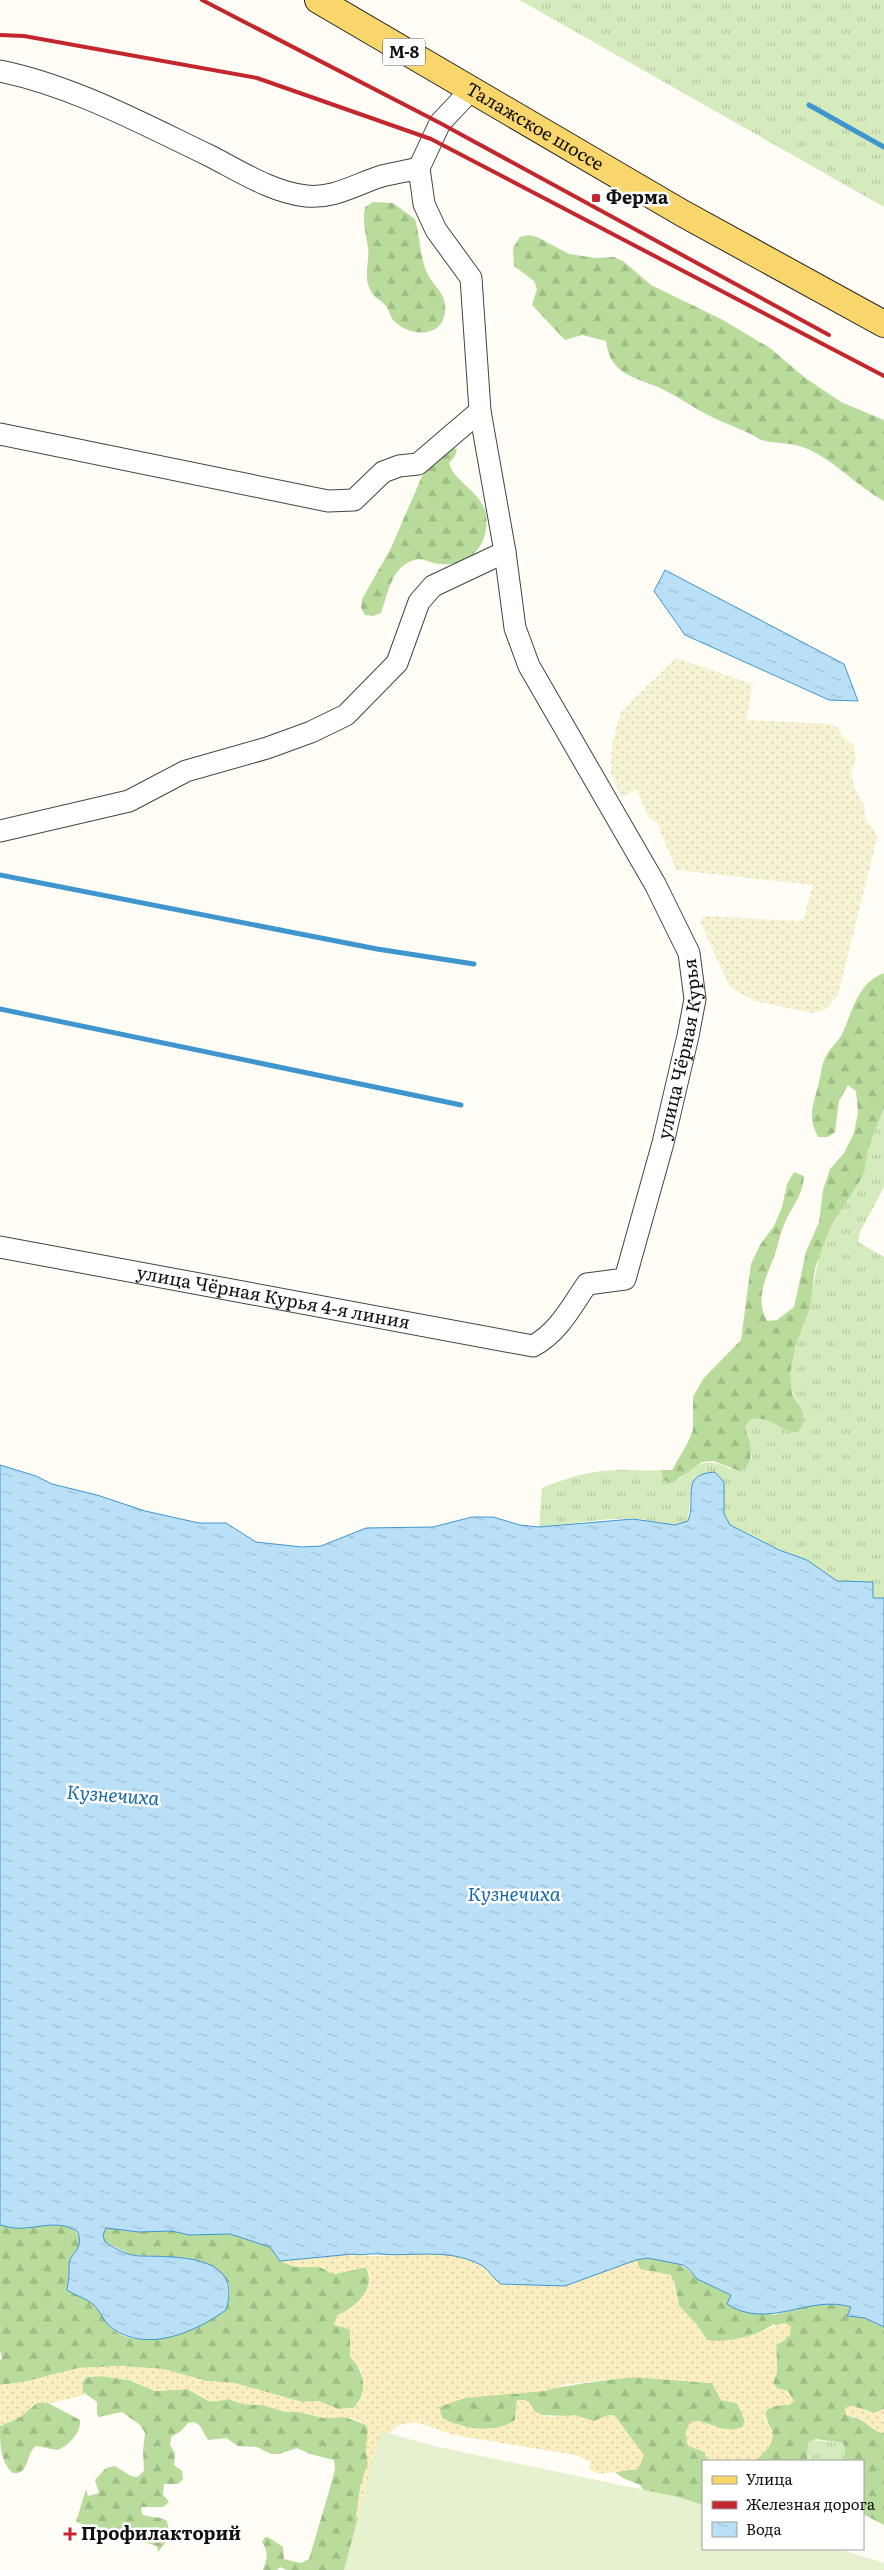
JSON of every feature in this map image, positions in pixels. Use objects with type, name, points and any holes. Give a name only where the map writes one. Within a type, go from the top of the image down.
[{"type":"main road","name":"Талажское шоссе","points":[[318,0],[682,213],[884,324]]},
{"type":"street","points":[[0,71],[28,77],[63,89],[159,131],[272,186],[305,196],[330,196],[381,177],[419,168]]},
{"type":"street","points":[[0,831],[129,801],[186,770],[267,748],[311,732],[346,715],[397,663],[419,602],[433,586],[505,552],[480,412],[471,278],[436,230],[424,204],[419,168],[440,123],[471,90]]},
{"type":"street","points":[[0,434],[328,501],[354,500],[383,472],[399,466],[418,464],[480,412]]},
{"type":"street","name":"улица Чёрная Курья","points":[[505,552],[515,628],[529,666],[655,884],[689,953],[695,999],[663,1143],[625,1279],[587,1284],[555,1330],[544,1340]]},
{"type":"street","name":"улица Чёрная Курья 4-я линия","points":[[0,1247],[533,1346],[544,1340]]},
{"type":"shaded area","points":[[676,658],[753,684],[746,720],[832,724],[839,728],[842,736],[854,745],[856,759],[851,772],[854,786],[864,806],[866,821],[875,831],[877,838],[838,995],[825,1010],[812,1013],[754,1001],[735,990],[729,985],[700,922],[704,916],[803,921],[813,885],[676,870],[657,822],[650,820],[636,789],[622,798],[611,774],[612,745],[621,712]]},
{"type":"green space","points":[[519,0],[884,0],[884,207],[530,6]]},
{"type":"green space","points":[[373,202],[393,203],[415,219],[425,269],[442,296],[445,305],[443,320],[433,330],[417,332],[402,327],[393,320],[386,306],[373,295],[369,287],[367,281],[368,248],[364,218],[365,207]]},
{"type":"green space","points":[[529,235],[537,237],[569,254],[596,258],[614,257],[623,261],[651,285],[721,319],[770,348],[804,377],[841,402],[884,420],[884,501],[828,460],[808,449],[759,439],[710,416],[660,388],[625,373],[613,361],[608,352],[606,341],[582,335],[565,340],[532,305],[537,289],[534,281],[514,266],[513,248],[520,237]]},
{"type":"green space","points":[[447,448],[457,449],[455,456],[449,463],[452,470],[479,499],[486,514],[485,535],[481,544],[469,558],[460,562],[440,564],[417,559],[406,564],[395,575],[381,613],[373,616],[365,615],[361,608],[362,599],[391,548],[426,467]]},
{"type":"green space","points":[[884,973],[884,1107],[869,1147],[863,1176],[830,1228],[815,1268],[810,1308],[796,1343],[790,1374],[792,1394],[803,1412],[803,1423],[798,1432],[791,1432],[765,1419],[751,1419],[745,1426],[751,1451],[751,1457],[746,1467],[740,1471],[713,1461],[702,1462],[672,1483],[663,1480],[661,1470],[672,1470],[693,1430],[693,1397],[703,1379],[741,1340],[751,1264],[760,1245],[774,1226],[782,1207],[787,1184],[794,1172],[804,1176],[803,1183],[799,1196],[781,1232],[763,1287],[762,1304],[767,1321],[777,1320],[794,1307],[806,1252],[819,1222],[823,1190],[830,1169],[844,1153],[854,1133],[858,1112],[856,1091],[848,1085],[839,1101],[835,1132],[828,1137],[818,1137],[813,1123],[812,1111],[823,1063],[842,1034],[862,991],[875,978]]},
{"type":"green space","points":[[884,1107],[884,1187],[860,1232],[858,1242],[884,1257],[884,1598],[873,1598],[873,1582],[837,1581],[807,1560],[779,1550],[730,1525],[724,1514],[724,1486],[691,1489],[688,1521],[682,1523],[670,1524],[628,1518],[539,1527],[542,1488],[579,1475],[597,1472],[661,1470],[663,1480],[680,1479],[697,1465],[709,1462],[723,1465],[730,1469],[752,1458],[745,1426],[751,1419],[761,1417],[780,1425],[798,1402],[790,1383],[789,1371],[793,1347],[807,1316],[821,1247],[830,1228],[863,1176],[869,1147]]},
{"type":"green space","points":[[54,2224],[70,2228],[80,2238],[79,2250],[72,2259],[67,2290],[94,2305],[110,2327],[122,2335],[137,2339],[152,2339],[185,2331],[201,2325],[226,2310],[230,2294],[229,2283],[188,2258],[132,2255],[105,2242],[102,2235],[106,2228],[139,2232],[172,2231],[189,2235],[222,2233],[238,2236],[270,2247],[280,2261],[296,2267],[320,2267],[334,2274],[366,2267],[369,2275],[367,2290],[357,2302],[337,2316],[335,2325],[350,2329],[352,2342],[350,2349],[360,2372],[363,2385],[360,2400],[354,2408],[338,2409],[318,2401],[302,2402],[234,2383],[206,2381],[163,2369],[120,2366],[79,2368],[24,2382],[0,2385],[0,2361],[2,2358],[0,2350],[0,2225],[16,2228]]},
{"type":"green space","points":[[648,2258],[669,2261],[687,2269],[697,2279],[773,2315],[821,2304],[841,2305],[851,2307],[848,2316],[865,2318],[884,2327],[884,2409],[874,2413],[862,2409],[850,2417],[860,2419],[875,2430],[884,2433],[884,2525],[864,2515],[864,2460],[844,2460],[845,2448],[843,2443],[816,2439],[808,2442],[807,2460],[757,2460],[768,2448],[772,2439],[766,2411],[777,2405],[790,2405],[773,2383],[777,2372],[776,2345],[786,2339],[774,2324],[742,2338],[724,2341],[707,2340],[697,2325],[679,2306],[674,2281],[640,2269],[636,2260]]},
{"type":"green space","points":[[100,2376],[129,2380],[155,2391],[187,2389],[209,2401],[229,2399],[243,2404],[263,2405],[286,2412],[299,2412],[324,2418],[344,2417],[367,2425],[366,2449],[368,2464],[361,2483],[356,2518],[359,2519],[346,2570],[287,2570],[280,2567],[277,2570],[263,2570],[267,2556],[262,2542],[265,2537],[283,2547],[284,2559],[301,2563],[309,2559],[335,2469],[334,2460],[310,2454],[297,2448],[279,2454],[271,2454],[257,2447],[238,2446],[226,2438],[208,2440],[200,2426],[195,2422],[188,2423],[181,2431],[171,2437],[170,2445],[175,2453],[174,2465],[182,2471],[183,2479],[178,2484],[164,2484],[163,2495],[169,2502],[163,2507],[141,2507],[142,2514],[167,2521],[170,2537],[158,2552],[157,2546],[76,2522],[86,2489],[88,2496],[99,2493],[95,2480],[106,2468],[115,2466],[131,2476],[137,2477],[144,2471],[143,2451],[145,2433],[140,2425],[122,2412],[99,2417],[97,2414],[97,2402],[83,2392],[82,2383],[86,2377]]},
{"type":"green space","points":[[634,2377],[712,2383],[721,2400],[737,2403],[745,2421],[743,2427],[730,2431],[698,2421],[694,2448],[705,2452],[706,2458],[709,2460],[702,2460],[702,2512],[649,2497],[640,2485],[623,2478],[615,2472],[637,2469],[642,2460],[640,2450],[631,2441],[622,2426],[601,2419],[594,2421],[568,2416],[541,2415],[535,2412],[529,2402],[517,2400],[515,2420],[498,2428],[479,2429],[459,2425],[442,2418],[439,2407],[459,2398],[470,2396],[530,2392]]},
{"type":"green space","points":[[46,2402],[80,2420],[79,2429],[70,2442],[58,2450],[36,2446],[22,2471],[13,2473],[3,2458],[0,2426],[20,2417],[37,2403]]},
{"type":"green space","points":[[381,2431],[434,2446],[678,2497],[702,2505],[702,2550],[842,2550],[884,2563],[884,2570],[344,2570]]},
{"type":"green space","points":[[812,2440],[843,2443],[845,2448],[844,2460],[807,2460],[808,2442]]},
{"type":"sand","points":[[413,2253],[457,2256],[478,2264],[487,2270],[493,2278],[565,2286],[636,2260],[640,2269],[671,2275],[679,2306],[697,2325],[707,2340],[720,2341],[741,2338],[786,2323],[791,2327],[790,2335],[776,2345],[777,2372],[773,2383],[776,2388],[788,2391],[794,2401],[790,2405],[779,2405],[768,2409],[765,2413],[766,2420],[773,2433],[773,2438],[769,2447],[757,2460],[709,2460],[706,2458],[705,2452],[688,2446],[686,2433],[689,2424],[692,2421],[724,2429],[736,2429],[743,2427],[745,2421],[737,2403],[721,2400],[712,2383],[634,2377],[568,2384],[545,2391],[465,2398],[439,2407],[442,2418],[459,2425],[479,2429],[498,2428],[515,2420],[517,2400],[524,2400],[535,2412],[549,2417],[575,2415],[594,2421],[608,2415],[614,2415],[644,2455],[638,2469],[599,2474],[589,2469],[591,2462],[576,2455],[453,2435],[416,2422],[399,2425],[390,2432],[359,2519],[356,2518],[361,2483],[368,2464],[366,2449],[368,2428],[361,2421],[344,2417],[324,2418],[299,2412],[286,2412],[263,2405],[243,2404],[229,2399],[213,2402],[187,2389],[155,2391],[129,2380],[100,2376],[86,2377],[82,2382],[82,2390],[85,2395],[51,2403],[37,2403],[20,2417],[0,2426],[0,2385],[24,2382],[79,2368],[120,2366],[163,2369],[206,2381],[234,2383],[302,2402],[318,2401],[338,2409],[354,2408],[363,2395],[363,2378],[361,2370],[350,2357],[350,2329],[334,2325],[337,2316],[351,2308],[363,2297],[367,2290],[369,2276],[367,2267],[334,2274],[320,2267],[296,2267],[280,2261],[353,2254],[391,2255]]},
{"type":"sand","points":[[854,2406],[874,2413],[884,2409],[884,2433],[878,2432],[860,2418],[846,2415],[845,2407]]},
{"type":"water","points":[[665,570],[844,664],[858,701],[829,700],[685,635],[654,591]]},
{"type":"water","name":"Кузнечиха","points":[[0,1465],[36,1476],[52,1484],[97,1495],[145,1511],[199,1523],[226,1523],[256,1542],[302,1547],[321,1546],[366,1528],[433,1527],[472,1517],[493,1517],[520,1525],[539,1527],[633,1519],[675,1525],[688,1521],[691,1489],[697,1477],[715,1472],[724,1482],[724,1514],[730,1525],[779,1550],[807,1560],[837,1581],[873,1582],[873,1598],[884,1598],[884,2327],[865,2318],[847,2316],[851,2307],[835,2304],[773,2313],[758,2314],[743,2311],[727,2304],[731,2295],[697,2279],[683,2265],[648,2258],[636,2260],[565,2286],[501,2284],[482,2266],[455,2256],[430,2254],[353,2254],[280,2261],[270,2247],[230,2234],[189,2235],[172,2231],[139,2232],[106,2228],[103,2235],[105,2242],[122,2252],[136,2256],[172,2257],[204,2262],[217,2269],[225,2278],[229,2292],[226,2310],[186,2332],[171,2337],[141,2339],[127,2336],[113,2329],[94,2305],[67,2290],[71,2257],[79,2244],[78,2232],[58,2225],[12,2228],[0,2225]]},
{"type":"waterway","points":[[809,105],[884,147]]},
{"type":"waterway","points":[[0,875],[377,949],[474,964]]},
{"type":"waterway","points":[[0,1009],[461,1105]]},
{"type":"railway","points":[[202,0],[440,123],[829,335]]},
{"type":"railway","points":[[0,35],[24,36],[257,78],[431,139],[884,376]]},
{"type":"place","name":"Ферма","points":[[596,198]]},
{"type":"place","name":"Профилакторий","points":[[70,2534]]}]
